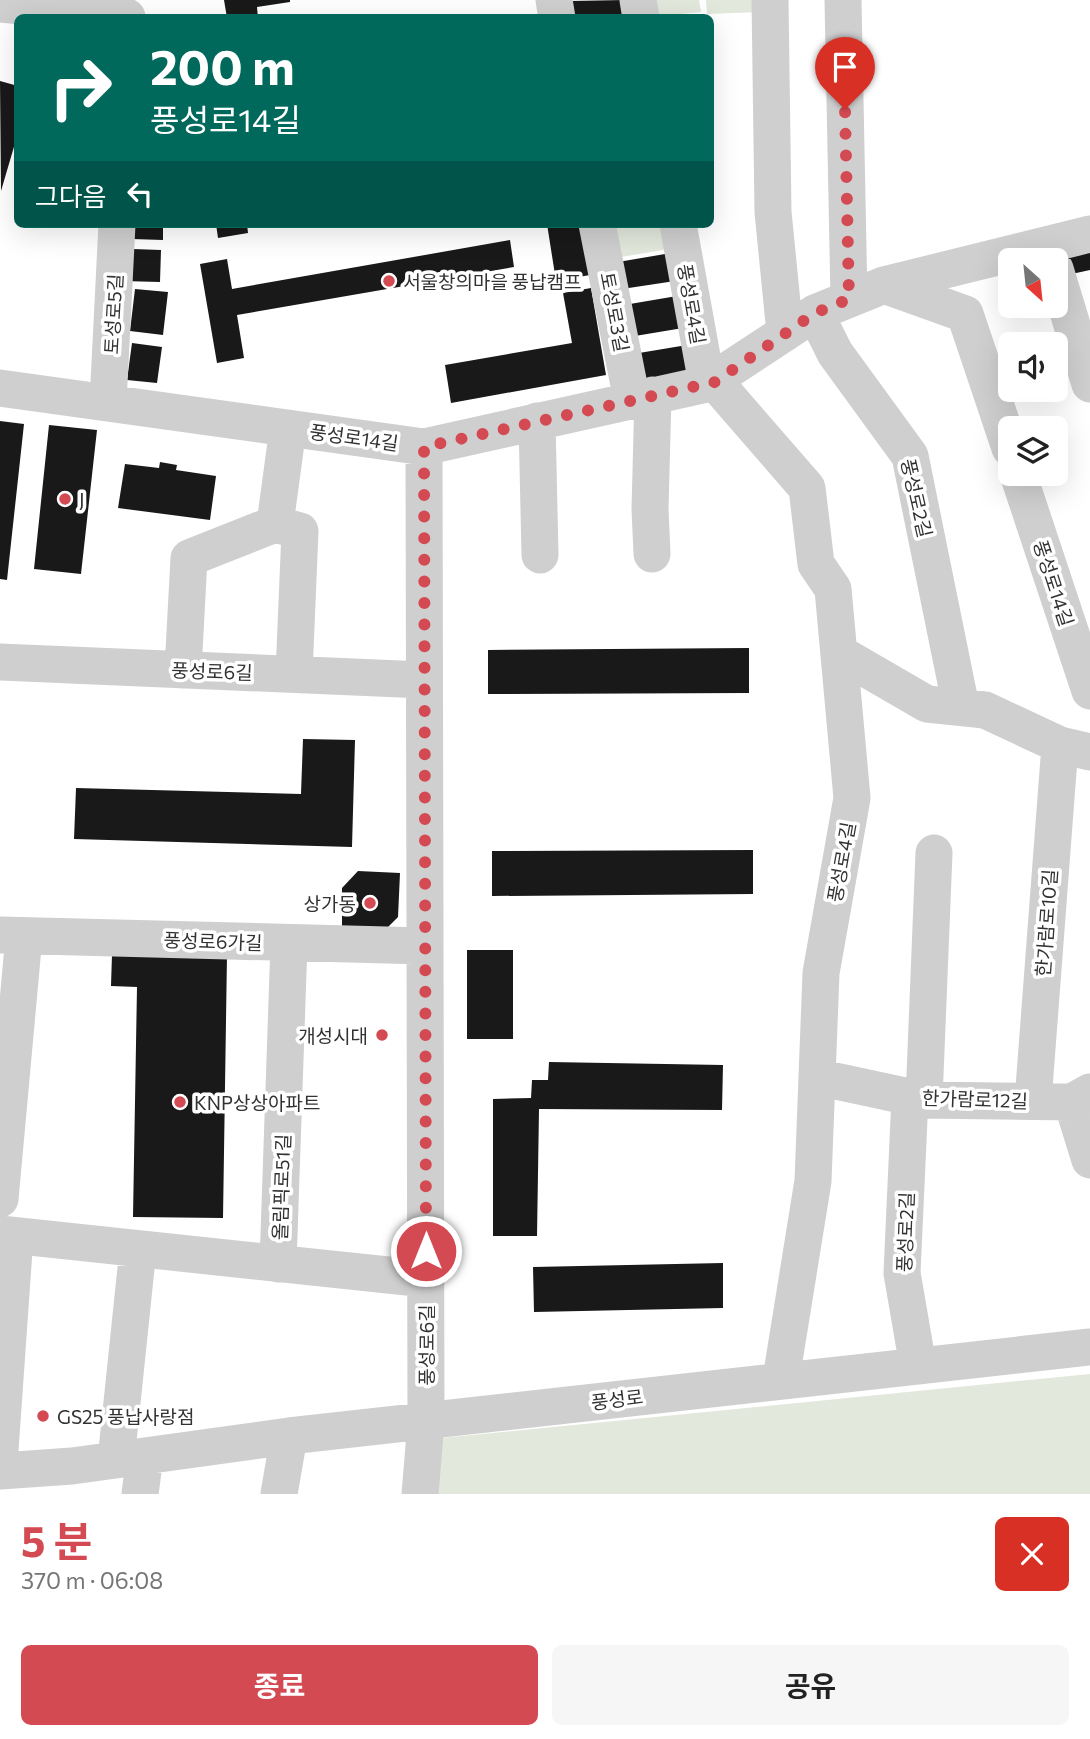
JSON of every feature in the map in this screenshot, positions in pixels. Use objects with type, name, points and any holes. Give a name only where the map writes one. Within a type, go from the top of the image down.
[{"type":"street","points":[[3,0],[1,5],[96,14]]},
{"type":"street","points":[[770,0],[773,212],[785,333]]},
{"type":"street","points":[[843,0],[849,299]]},
{"type":"street","name":"토성로5길","points":[[108,403],[117,228]]},
{"type":"street","name":"토성로3길","points":[[598,228],[643,398],[652,554]]},
{"type":"street","name":"풍성로4길","points":[[679,228],[711,383],[807,488],[816,564],[833,589],[852,799],[821,972],[813,1181],[781,1380]]},
{"type":"street","name":"풍성로14길","points":[[1068,248],[1090,234]]},
{"type":"street","name":"풍성로14길","points":[[0,388],[424,447],[711,383],[815,313],[849,299],[884,285],[998,267]]},
{"type":"street","points":[[884,285],[965,314],[999,416]]},
{"type":"street","points":[[1068,311],[1090,384]]},
{"type":"street","name":"풍성로2길","points":[[815,313],[835,353],[910,456],[961,707]]},
{"type":"street","points":[[537,421],[540,555]]},
{"type":"street","name":"풍성로14길","points":[[275,523],[288,428]]},
{"type":"street","name":"풍성로6길","points":[[420,1494],[426,1422],[424,447]]},
{"type":"street","name":"풍성로14길","points":[[1022,486],[1090,691]]},
{"type":"street","points":[[183,670],[189,558],[275,523],[300,531],[294,674]]},
{"type":"street","name":"한가람로10길","points":[[839,653],[927,704],[985,710],[1075,749],[1033,1101]]},
{"type":"street","name":"풍성로6길","points":[[0,662],[424,680]]},
{"type":"street","name":"풍성로2길","points":[[918,1366],[902,1273],[934,853]]},
{"type":"street","points":[[0,1199],[12,936]]},
{"type":"street","name":"풍성로6가길","points":[[12,936],[425,946]]},
{"type":"street","name":"올림픽로51길","points":[[278,1264],[289,943]]},
{"type":"street","name":"한가람로12길","points":[[817,1077],[917,1098],[1033,1101],[1081,1097]]},
{"type":"street","points":[[1081,1097],[1090,1160]]},
{"type":"street","points":[[0,1450],[7,1235]]},
{"type":"street","name":"올림픽로51길","points":[[7,1235],[426,1279]]},
{"type":"street","points":[[138,1249],[130,1458],[140,1494]]},
{"type":"street","name":"풍성로","points":[[0,1471],[41,1481],[130,1458],[289,1436],[1090,1347]]},
{"type":"street","points":[[279,1494],[289,1436]]},
{"type":"shaded area","points":[[648,0],[699,0],[701,12],[681,14],[650,14]]},
{"type":"shaded area","points":[[706,0],[760,0],[761,12],[707,14]]},
{"type":"shaded area","points":[[610,228],[665,228],[669,249],[615,258]]},
{"type":"shaded area","points":[[1090,1374],[1090,1494],[436,1494],[442,1438]]},
{"type":"building","points":[[224,0],[290,0],[257,7],[258,14],[226,14]]},
{"type":"building","points":[[625,0],[628,14],[572,14],[569,1]]},
{"type":"building","points":[[0,81],[14,85],[14,147],[1,191]]},
{"type":"building","points":[[133,228],[163,228],[163,240],[132,239]]},
{"type":"building","points":[[217,228],[247,228],[248,233],[218,238]]},
{"type":"building","points":[[548,228],[582,228],[590,275],[556,281]]},
{"type":"building","points":[[510,240],[514,267],[237,315],[244,358],[217,363],[200,264],[227,259],[232,289]]},
{"type":"building","points":[[133,249],[161,250],[160,282],[123,281]]},
{"type":"building","points":[[1090,252],[1090,270],[1068,275],[1070,256]]},
{"type":"building","points":[[671,253],[675,281],[622,289],[618,262]]},
{"type":"building","points":[[591,288],[606,375],[451,403],[445,365],[572,343],[563,293]]},
{"type":"building","points":[[135,289],[168,292],[163,335],[130,331]]},
{"type":"building","points":[[677,296],[683,328],[629,337],[624,305]]},
{"type":"building","points":[[132,343],[162,347],[157,383],[127,380]]},
{"type":"building","points":[[687,345],[691,373],[638,381],[633,354]]},
{"type":"building","points":[[0,421],[24,424],[7,580],[0,579]]},
{"type":"building","name":"J","points":[[49,425],[97,430],[81,574],[34,569]]},
{"type":"building","points":[[160,462],[177,465],[176,470],[216,476],[210,520],[118,508],[125,464],[159,468]]},
{"type":"building","points":[[749,648],[749,693],[488,694],[488,650]]},
{"type":"building","points":[[303,739],[355,740],[352,847],[74,839],[76,788],[301,794]]},
{"type":"building","points":[[753,850],[753,894],[492,896],[492,851]]},
{"type":"building","name":"상가동","points":[[358,871],[400,873],[398,917],[387,928],[342,928],[342,888]]},
{"type":"building","points":[[467,950],[513,950],[513,1039],[467,1039]]},
{"type":"building","name":"KNP상상아파트","points":[[112,954],[227,955],[223,1218],[133,1217],[137,987],[111,986]]},
{"type":"building","points":[[549,1062],[723,1065],[722,1110],[539,1109],[537,1236],[493,1236],[493,1099],[531,1098],[532,1080],[548,1080]]},
{"type":"building","points":[[723,1263],[723,1308],[534,1312],[533,1267]]},
{"type":"place","name":"서울창의마을 풍납캠프","points":[[389,281]]},
{"type":"place","name":"J","points":[[65,499]]},
{"type":"place","name":"상가동","points":[[370,903]]},
{"type":"place","name":"개성시대","points":[[382,1035]]},
{"type":"place","name":"KNP상상아파트","points":[[180,1102]]},
{"type":"place","name":"GS25 풍납사랑점","points":[[43,1416]]},
{"type":"route","points":[[426,1251],[424,447],[715,382],[815,313],[849,299],[845,109]]}]
